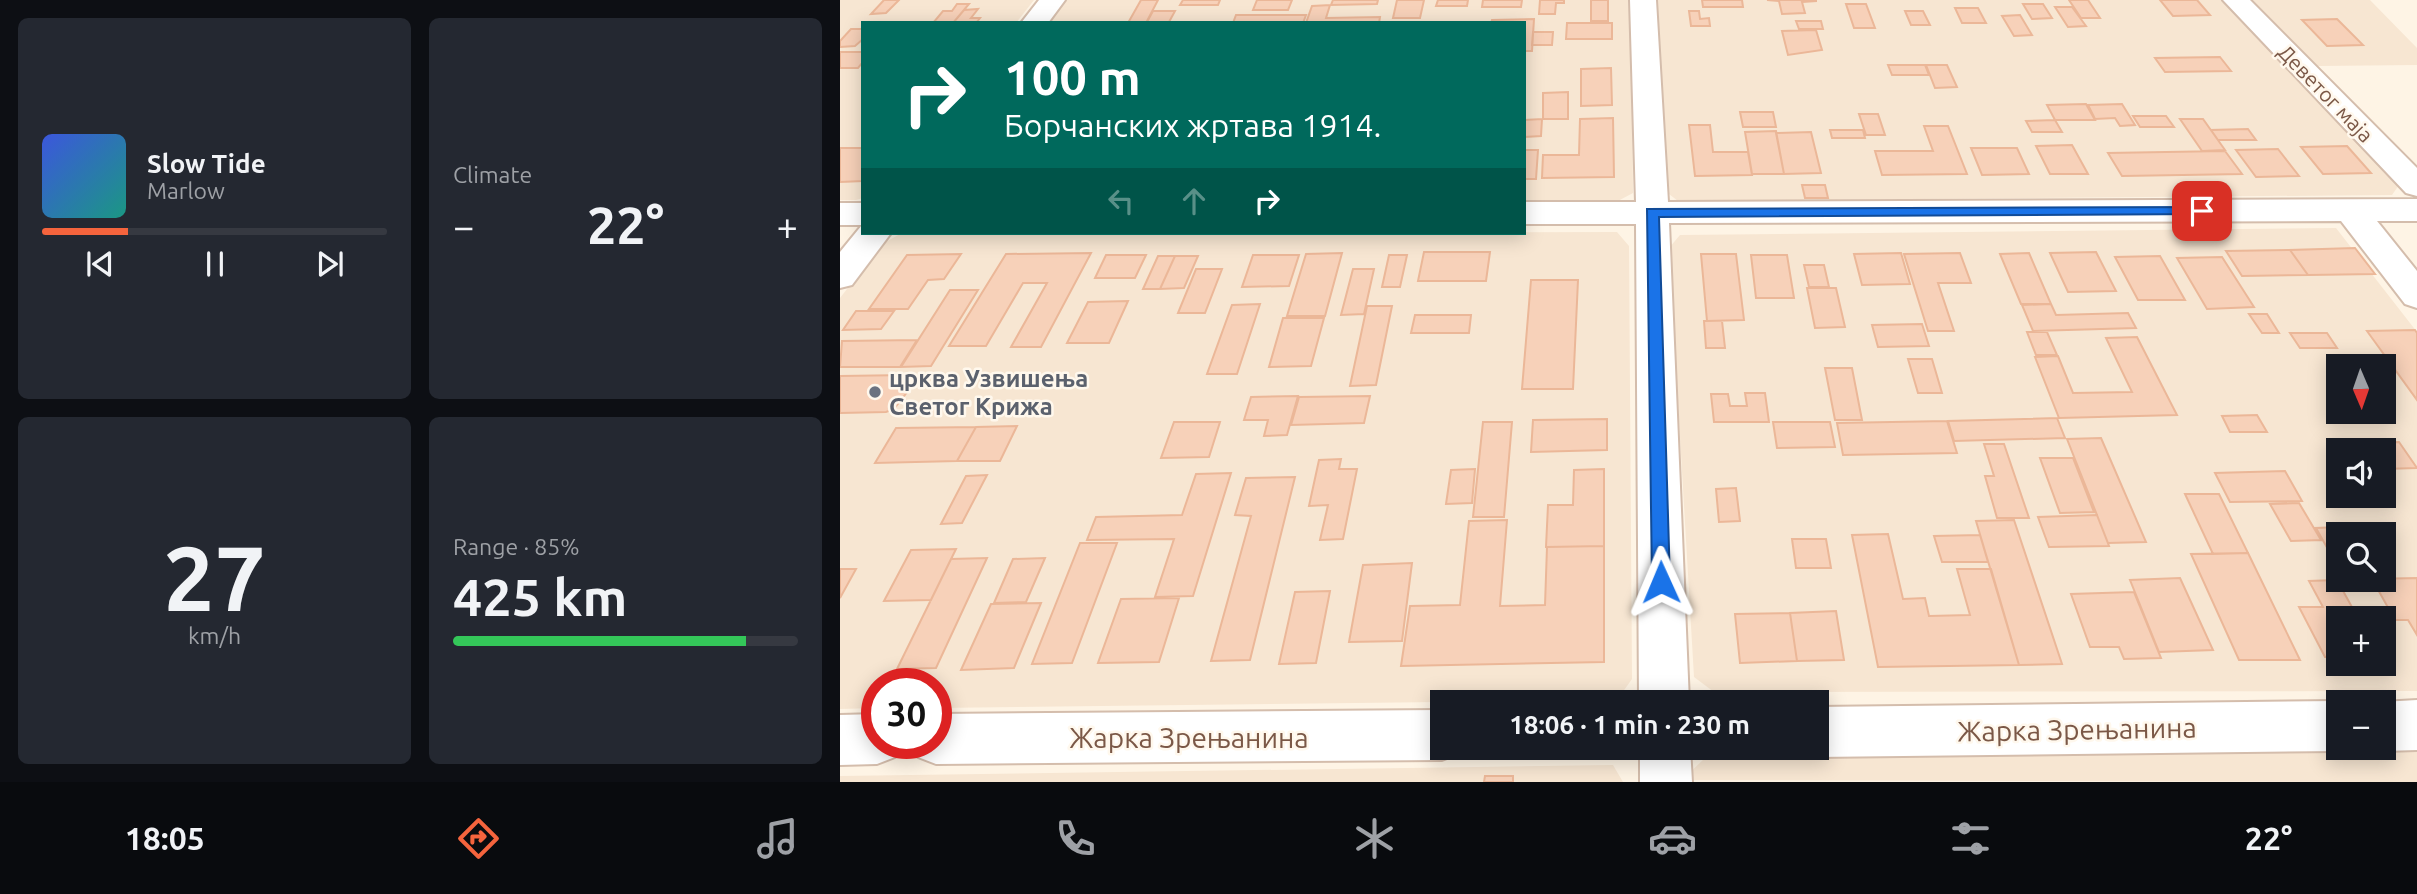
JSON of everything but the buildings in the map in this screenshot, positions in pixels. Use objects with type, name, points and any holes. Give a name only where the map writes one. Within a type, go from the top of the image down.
[{"type":"street","points":[[1036,21],[1052,0]]},
{"type":"street","points":[[1643,0],[1652,212],[1664,690]]},
{"type":"street","name":"Деветог маја","points":[[2235,0],[2417,186]]},
{"type":"street","points":[[1526,213],[2417,210]]},
{"type":"street","points":[[2351,211],[2417,295]]},
{"type":"street","points":[[840,214],[861,214]]},
{"type":"street","points":[[840,276],[872,235]]},
{"type":"street","points":[[2396,726],[2417,725]]},
{"type":"street","name":"Жарка Зрењанина","points":[[1829,732],[2326,726]]},
{"type":"street","name":"Жарка Зрењанина","points":[[952,739],[1430,735]]},
{"type":"street","points":[[840,740],[861,740]]},
{"type":"street","points":[[1665,760],[1666,782]]},
{"type":"shaded area","points":[[840,0],[1034,0],[1018,21],[861,21],[861,199],[840,200]]},
{"type":"shaded area","points":[[1060,0],[1631,0],[1633,193],[1616,202],[1526,202],[1526,21],[1044,21]]},
{"type":"shaded area","points":[[1656,0],[2226,0],[2399,185],[2392,195],[1678,201],[1665,191]]},
{"type":"shaded area","points":[[2249,0],[2370,0],[2417,48],[2417,65],[2318,66]]},
{"type":"shaded area","points":[[2336,228],[2417,332],[2417,691],[1711,690],[1694,677],[1669,248],[1680,235]]},
{"type":"shaded area","points":[[1526,232],[1617,232],[1629,246],[1632,679],[1624,690],[1430,690],[1430,702],[952,708],[952,668],[861,668],[861,708],[840,709],[840,298],[882,244],[898,235],[1526,235]]},
{"type":"shaded area","points":[[2396,746],[2417,746],[2417,782],[1682,780],[1703,760],[1829,760],[1829,757],[2326,748],[2326,760],[2396,760]]},
{"type":"shaded area","points":[[1613,765],[1623,782],[840,782],[840,776]]},
{"type":"place","name":"црква Узвишења Светог Крижа","points":[[875,392]]},
{"type":"route","points":[[1661,582],[1652,212],[2202,211]]}]
